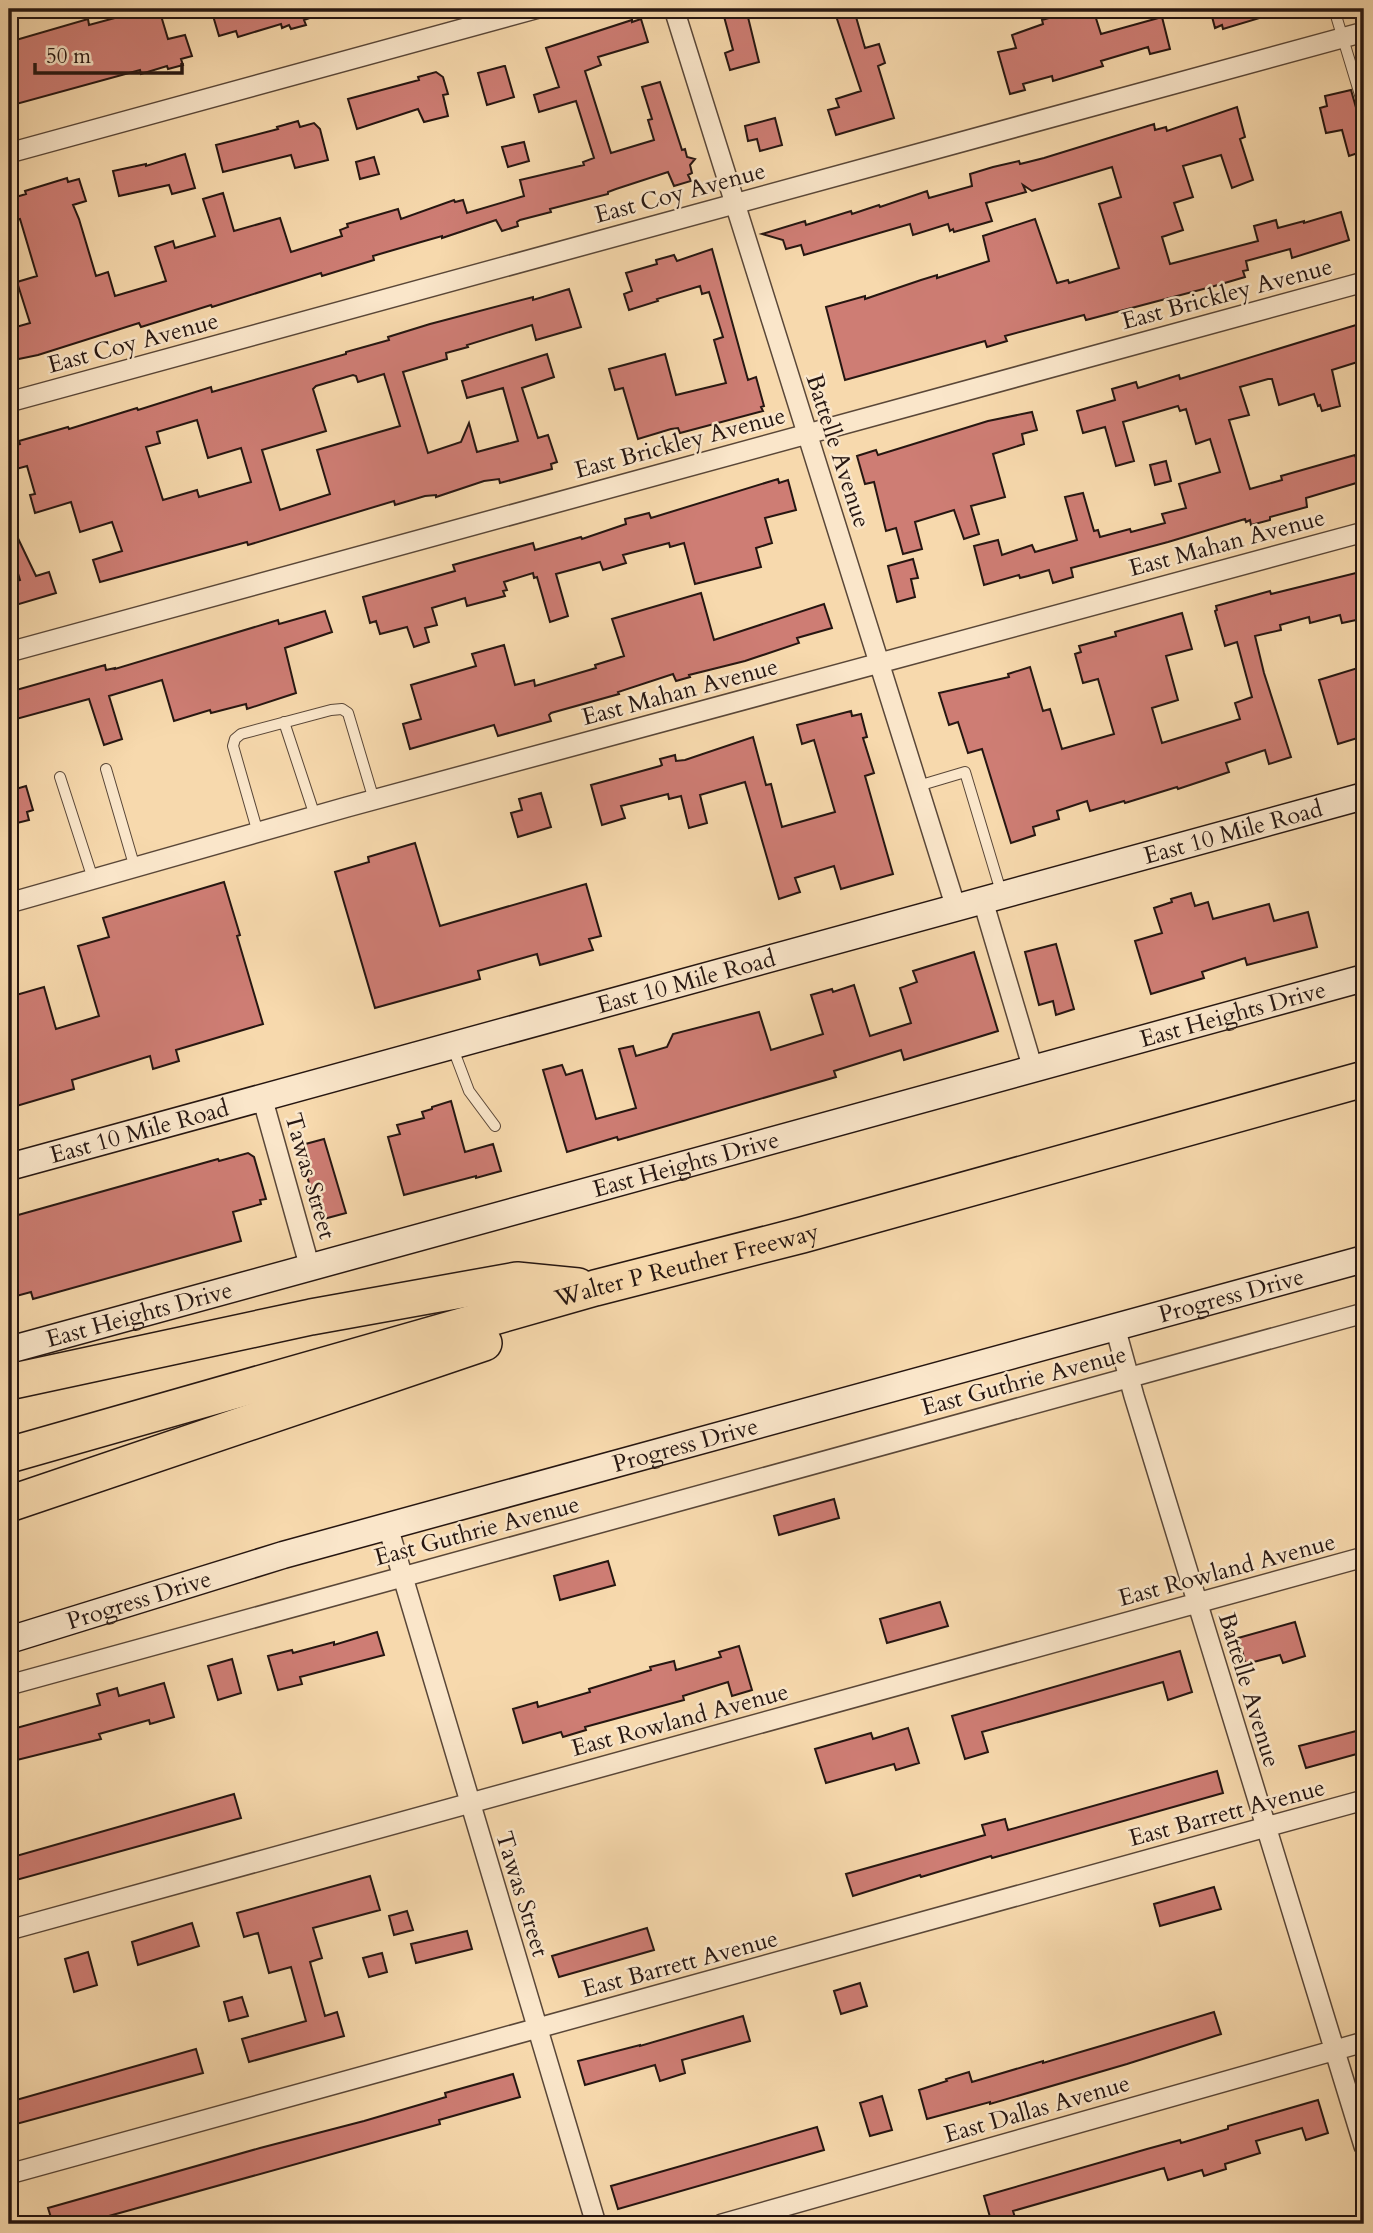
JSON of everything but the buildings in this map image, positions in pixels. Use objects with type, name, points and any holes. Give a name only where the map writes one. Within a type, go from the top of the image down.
[{"type":"highway","name":"Walter P Reuther Freeway","points":[[9,1455],[595,1288],[802,1235],[1364,1079]]},
{"type":"highway","points":[[9,1504],[802,1235]]},
{"type":"highway","points":[[9,1382],[311,1317],[517,1280],[595,1288]]},
{"type":"main road","name":"East 10 Mile Road","points":[[9,1167],[1364,796]]},
{"type":"main road","name":"East Heights Drive","points":[[9,1350],[1364,978]]},
{"type":"main road","name":"Progress Drive","points":[[9,1640],[283,1555],[1364,1259]]},
{"type":"street","points":[[9,153],[535,9]]},
{"type":"street","name":"Battelle Avenue","points":[[674,9],[956,908]]},
{"type":"street","name":"East Coy Avenue","points":[[9,402],[1364,32]]},
{"type":"street","name":"East Brickley Avenue","points":[[9,652],[1364,282]]},
{"type":"street","name":"East Mahan Avenue","points":[[9,903],[374,800],[1364,532]]},
{"type":"street","points":[[993,898],[1033,1069]]},
{"type":"street","name":"Tawas Street","points":[[262,1097],[310,1268]]},
{"type":"street","name":"East Guthrie Avenue","points":[[9,1685],[1364,1313]]},
{"type":"street","name":"Battelle Avenue","points":[[1115,1327],[1197,1604],[1364,2146]]},
{"type":"street","name":"Tawas Street","points":[[388,1527],[596,2224]]},
{"type":"street","name":"East Rowland Avenue","points":[[9,1930],[1364,1557]]},
{"type":"street","name":"East Barrett Avenue","points":[[9,2174],[1364,1800]]},
{"type":"street","name":"East Dallas Avenue","points":[[722,2224],[1364,2042]]},
{"type":"lane","points":[[1334,9],[1364,108]]},
{"type":"lane","points":[[258,832],[233,746],[235,738],[241,734],[284,722],[331,710],[342,709],[348,713],[374,800]]},
{"type":"lane","points":[[284,722],[316,816]]},
{"type":"lane","points":[[106,769],[135,868]]},
{"type":"lane","points":[[918,786],[965,772],[993,898]]},
{"type":"lane","points":[[60,777],[93,879]]},
{"type":"lane","points":[[452,1046],[469,1091],[495,1126]]}]
